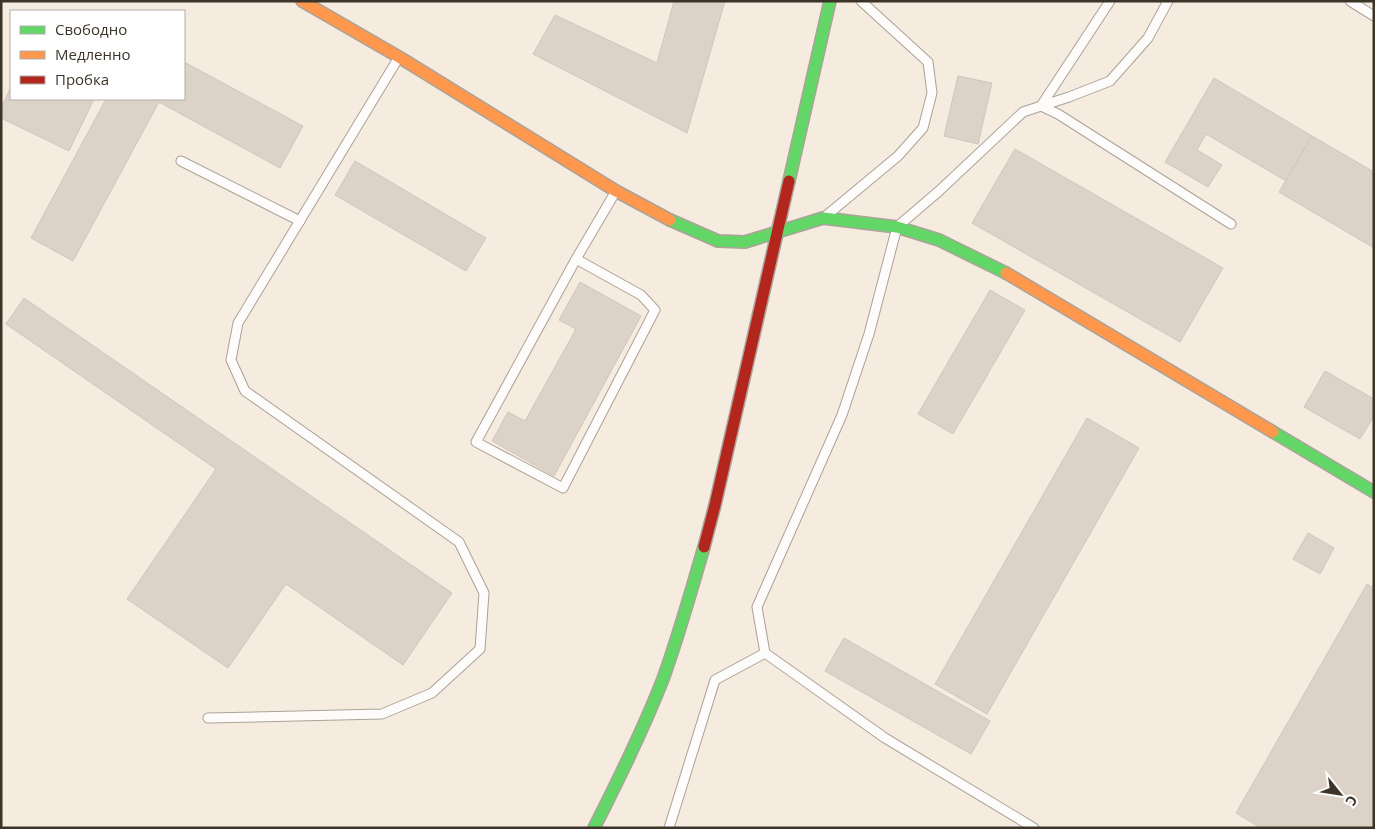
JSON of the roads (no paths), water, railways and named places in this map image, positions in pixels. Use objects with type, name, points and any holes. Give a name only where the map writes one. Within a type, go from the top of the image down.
[{"type":"street","points":[[302,1],[399,57],[616,190],[686,228],[718,241],[745,242],[824,218],[897,227],[939,240],[1004,271],[1374,492]]},
{"type":"street","points":[[594,828],[643,725],[672,652],[694,583],[715,506],[830,1]]},
{"type":"lane","points":[[824,218],[898,156],[923,128],[932,93],[928,62],[861,1]]},
{"type":"lane","points":[[1041,106],[1110,1]]},
{"type":"lane","points":[[1034,828],[885,738],[765,653],[757,607],[842,415],[869,334],[897,227],[939,191],[1023,112],[1110,81],[1148,38],[1168,1]]},
{"type":"lane","points":[[1350,1],[1374,16]]},
{"type":"lane","points":[[208,718],[382,714],[432,693],[480,649],[484,593],[460,542],[245,391],[231,360],[238,323],[399,57]]},
{"type":"lane","points":[[1041,106],[1058,114],[1231,224]]},
{"type":"lane","points":[[181,161],[300,221]]},
{"type":"lane","points":[[576,259],[641,295],[655,310],[563,488],[476,442],[576,259],[616,190]]},
{"type":"lane","points":[[669,828],[715,680],[765,653]]}]
